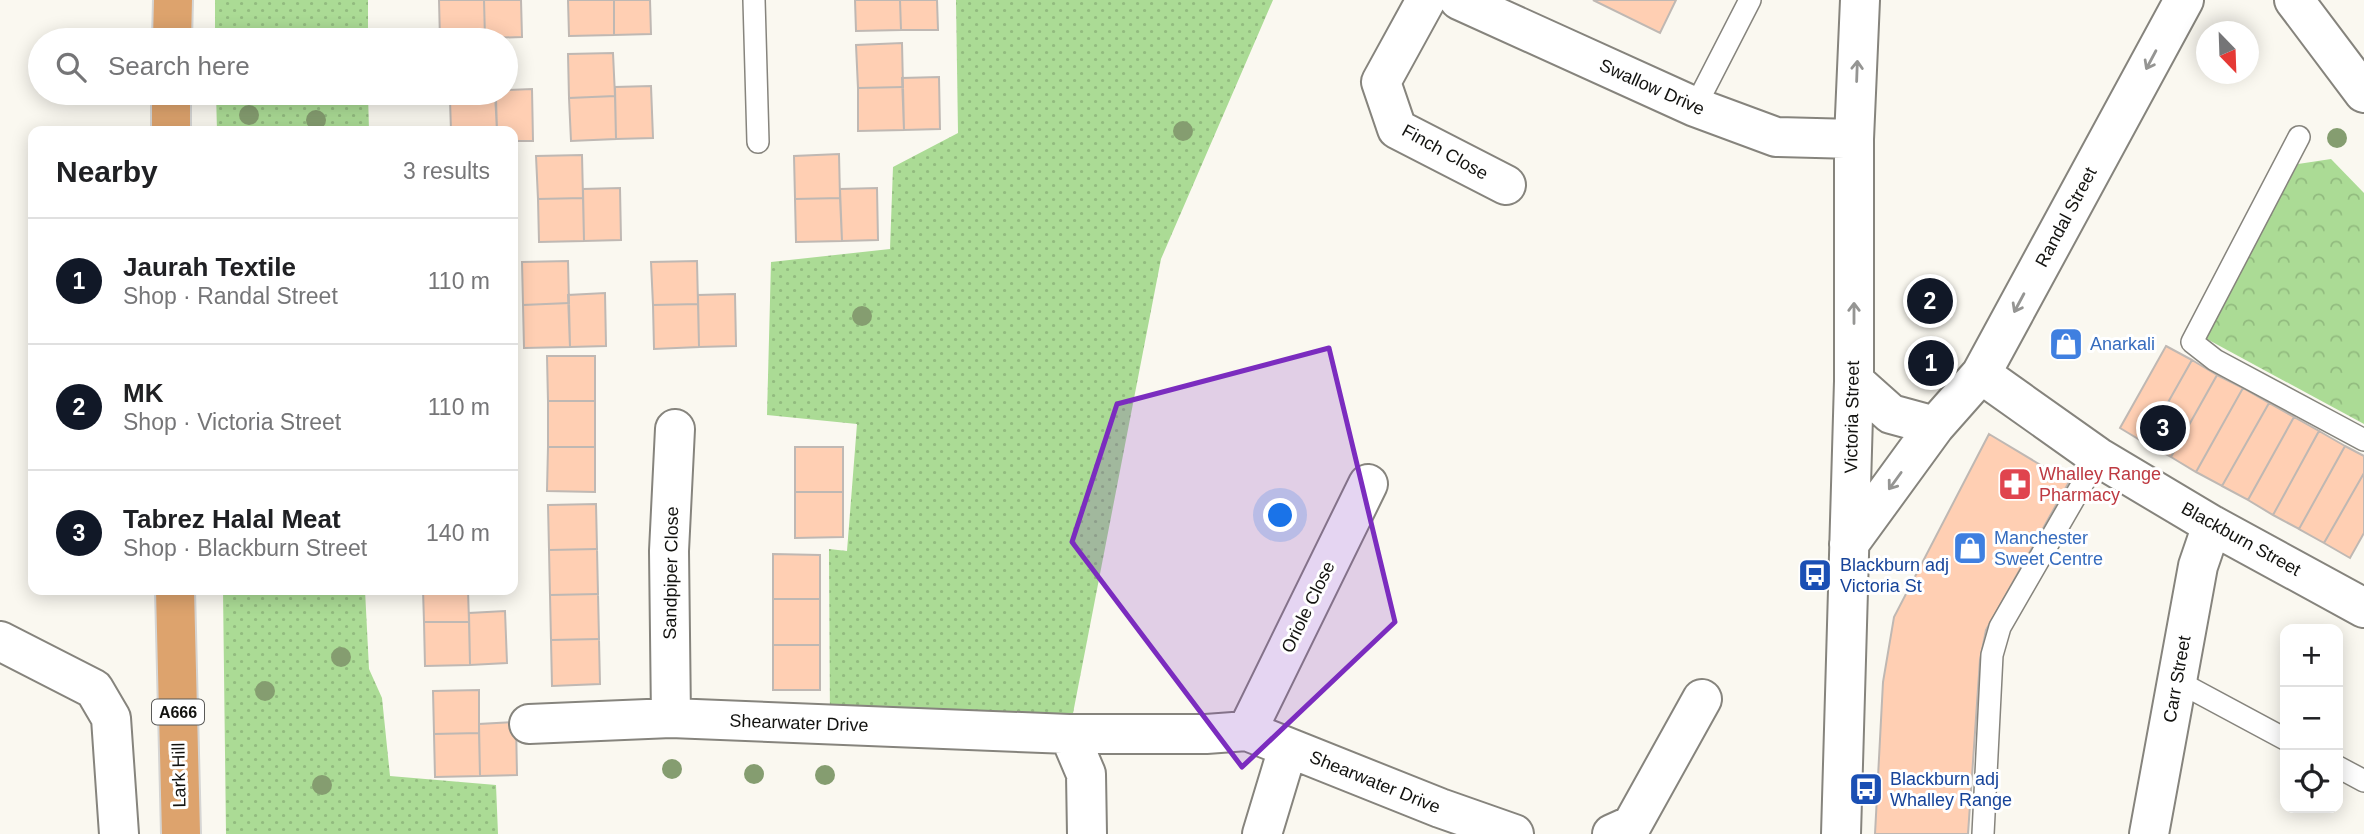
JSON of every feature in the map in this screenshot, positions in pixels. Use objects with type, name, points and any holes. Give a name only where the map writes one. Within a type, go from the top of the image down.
[{"type":"highway","points":[[172,28],[173,0]]},
{"type":"highway","points":[[171,105],[171,126]]},
{"type":"highway","name":"Lark Hill","points":[[175,595],[181,834]]},
{"type":"street","name":"Finch Close","points":[[1426,0],[1381,82],[1397,129],[1506,186]]},
{"type":"street","name":"Swallow Drive","points":[[1459,0],[1695,107],[1776,137],[1854,139]]},
{"type":"street","name":"Victoria Street","points":[[1841,834],[1854,382],[1854,139],[1860,0]]},
{"type":"street","name":"Randal Street","points":[[1849,544],[1935,426],[1981,373],[2184,0]]},
{"type":"street","points":[[2294,0],[2364,93]]},
{"type":"street","name":"Blackburn Street","points":[[1981,373],[2098,457],[2212,525],[2361,599]]},
{"type":"street","points":[[1854,382],[1891,414],[1935,426]]},
{"type":"street","name":"Sandpiper Close","points":[[671,718],[669,551],[675,429]]},
{"type":"street","name":"Oriole Close","points":[[1247,731],[1368,484]]},
{"type":"street","name":"Carr Street","points":[[2149,834],[2198,566],[2212,525]]},
{"type":"street","points":[[0,641],[94,689],[111,718],[119,834]]},
{"type":"street","points":[[1612,834],[1632,825],[1702,699]]},
{"type":"street","name":"Shearwater Drive","points":[[529,724],[671,718],[1069,734],[1206,734],[1247,731],[1440,808],[1514,834]]},
{"type":"street","points":[[1069,734],[1086,774],[1087,834]]},
{"type":"street","points":[[1262,834],[1288,748]]},
{"type":"lane","points":[[754,0],[758,142]]},
{"type":"lane","points":[[1695,107],[1751,0]]},
{"type":"lane","points":[[2299,137],[2192,342],[2216,360],[2364,440]]},
{"type":"lane","points":[[1983,834],[1992,655],[2000,627],[2098,457]]},
{"type":"lane","points":[[2177,681],[2280,736]]},
{"type":"lane","points":[[2343,770],[2364,781]]},
{"type":"highlighted area","points":[[1329,348],[1395,622],[1242,767],[1072,542],[1117,404]]},
{"type":"green space","points":[[215,0],[368,0],[368,28],[215,28]]},
{"type":"green space","points":[[956,0],[1273,0],[1161,259],[1069,734],[830,725],[829,549],[847,551],[857,424],[767,415],[771,262],[890,249],[893,167],[958,133]]},
{"type":"green space","points":[[216,105],[368,105],[369,126],[217,126]]},
{"type":"green space","points":[[2331,159],[2364,193],[2364,424],[2205,338],[2298,164]]},
{"type":"green space","points":[[223,595],[365,595],[369,669],[382,698],[390,776],[496,785],[498,834],[226,834]]},
{"type":"building","points":[[439,0],[484,0],[485,28],[440,28]]},
{"type":"building","points":[[484,0],[521,0],[522,37],[518,37],[518,28],[485,28]]},
{"type":"building","points":[[568,0],[614,0],[614,35],[569,36]]},
{"type":"building","points":[[614,0],[650,0],[651,34],[614,35]]},
{"type":"building","points":[[855,0],[900,0],[901,30],[856,31]]},
{"type":"building","points":[[900,0],[937,0],[938,30],[901,30]]},
{"type":"building","points":[[1593,0],[1676,0],[1660,33]]},
{"type":"building","points":[[902,43],[903,87],[858,88],[856,45]]},
{"type":"building","points":[[613,53],[615,96],[569,98],[568,54]]},
{"type":"building","points":[[939,77],[940,129],[904,130],[902,78]]},
{"type":"building","points":[[651,86],[653,138],[616,139],[615,87]]},
{"type":"building","points":[[903,87],[904,130],[858,131],[858,88]]},
{"type":"building","points":[[532,89],[533,141],[518,141],[518,126],[497,126],[496,105],[518,105],[518,90]]},
{"type":"building","points":[[615,96],[616,139],[571,141],[569,98]]},
{"type":"building","points":[[450,105],[496,105],[497,126],[451,126]]},
{"type":"building","points":[[839,154],[840,198],[795,199],[794,156]]},
{"type":"building","points":[[582,155],[583,198],[538,199],[536,156]]},
{"type":"building","points":[[620,188],[621,240],[584,241],[583,189]]},
{"type":"building","points":[[877,188],[878,240],[842,241],[840,189]]},
{"type":"building","points":[[583,198],[584,241],[539,242],[538,199]]},
{"type":"building","points":[[840,198],[842,241],[796,242],[795,199]]},
{"type":"building","points":[[568,261],[569,303],[523,305],[522,262]]},
{"type":"building","points":[[697,261],[698,304],[653,305],[651,262]]},
{"type":"building","points":[[605,293],[606,346],[570,347],[568,295]]},
{"type":"building","points":[[735,294],[736,346],[699,347],[698,295]]},
{"type":"building","points":[[569,303],[570,347],[524,348],[523,305]]},
{"type":"building","points":[[698,304],[699,347],[654,349],[653,305]]},
{"type":"building","points":[[2166,346],[2192,360],[2145,443],[2120,428]]},
{"type":"building","points":[[547,356],[595,356],[595,401],[548,401]]},
{"type":"building","points":[[2192,360],[2217,375],[2171,457],[2145,443]]},
{"type":"building","points":[[2217,375],[2243,388],[2196,472],[2171,457]]},
{"type":"building","points":[[2243,388],[2269,403],[2222,486],[2196,472]]},
{"type":"building","points":[[548,401],[595,401],[595,447],[548,447]]},
{"type":"building","points":[[2269,403],[2294,417],[2248,500],[2222,486]]},
{"type":"building","points":[[2294,417],[2319,431],[2273,515],[2248,500]]},
{"type":"building","points":[[2319,431],[2345,446],[2299,529],[2273,515]]},
{"type":"building","points":[[1989,434],[2069,482],[1986,630],[1980,660],[1968,834],[1875,834],[1883,682],[1894,617]]},
{"type":"building","points":[[2345,446],[2364,456],[2364,473],[2324,543],[2299,529]]},
{"type":"building","points":[[548,447],[595,447],[595,492],[547,491]]},
{"type":"building","points":[[795,447],[843,447],[843,492],[795,492]]},
{"type":"building","points":[[2364,473],[2364,533],[2350,558],[2324,543]]},
{"type":"building","points":[[795,492],[843,492],[843,537],[795,538]]},
{"type":"building","points":[[596,504],[597,549],[549,550],[548,505]]},
{"type":"building","points":[[597,549],[598,594],[550,595],[549,550]]},
{"type":"building","points":[[773,554],[820,555],[820,599],[773,599]]},
{"type":"building","points":[[598,594],[599,639],[551,640],[550,595]]},
{"type":"building","points":[[423,595],[468,595],[469,622],[424,622]]},
{"type":"building","points":[[773,599],[820,599],[820,645],[773,645]]},
{"type":"building","points":[[505,611],[507,663],[470,665],[469,613]]},
{"type":"building","points":[[424,622],[469,622],[470,665],[425,666]]},
{"type":"building","points":[[599,639],[600,684],[552,686],[551,640]]},
{"type":"building","points":[[773,645],[820,645],[820,690],[773,690]]},
{"type":"building","points":[[479,690],[479,733],[434,734],[433,691]]},
{"type":"building","points":[[516,722],[517,775],[480,776],[479,724]]},
{"type":"building","points":[[479,733],[480,776],[435,777],[434,734]]},
{"type":"place","name":"MK","points":[[1930,301]]},
{"type":"place","name":"Anarkali","points":[[2066,344]]},
{"type":"place","name":"Jaurah Textile","points":[[1931,363]]},
{"type":"place","name":"Tabrez Halal Meat","points":[[2163,428]]},
{"type":"place","name":"Whalley Range Pharmacy","points":[[2015,484]]},
{"type":"place","name":"Manchester Sweet Centre","points":[[1970,548]]},
{"type":"place","name":"Blackburn adj Victoria St","points":[[1815,575]]},
{"type":"place","name":"Blackburn adj Whalley Range","points":[[1866,789]]}]
